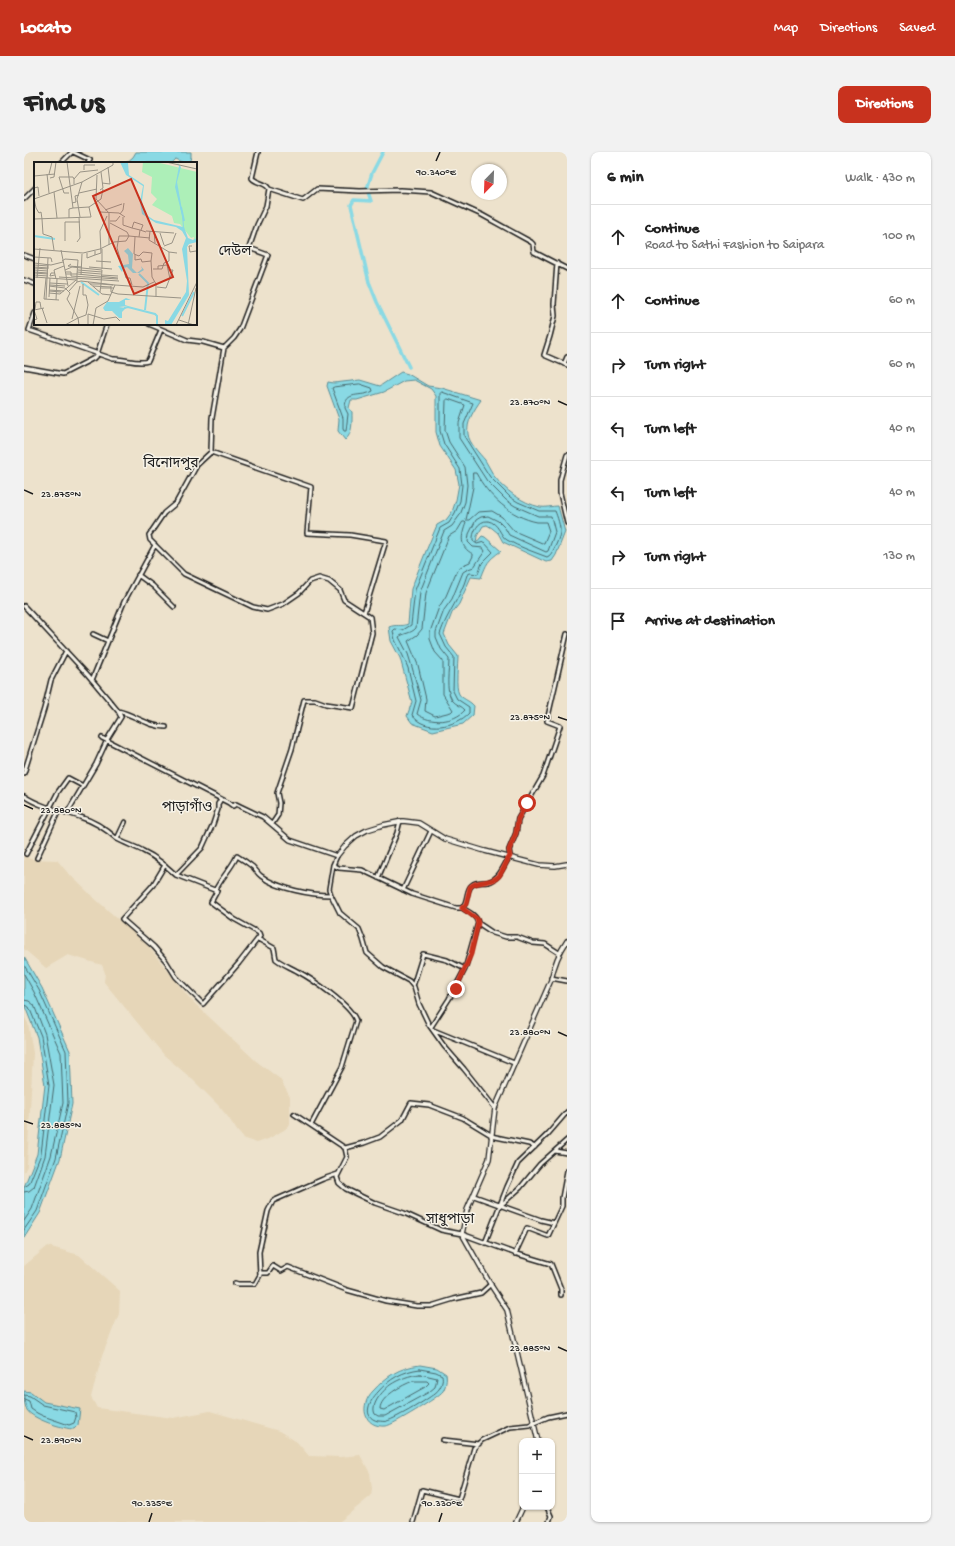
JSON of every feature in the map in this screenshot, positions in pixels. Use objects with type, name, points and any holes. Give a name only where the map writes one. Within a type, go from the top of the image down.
[{"type":"street","points":[[62,162],[72,152],[90,160],[89,162]]},
{"type":"street","points":[[258,152],[252,178],[257,182],[267,185],[269,189],[303,200],[317,189],[360,191],[418,190],[431,192],[482,215],[531,242],[533,244],[534,252],[567,269]]},
{"type":"street","points":[[24,199],[34,189]]},
{"type":"street","points":[[269,189],[266,206],[257,225],[249,248],[268,255],[240,329],[234,338],[224,348],[212,418],[211,452],[197,465],[176,503],[164,513],[148,535],[150,540],[184,574],[253,607],[267,610],[283,604],[299,593],[310,581],[319,578],[328,581],[340,590],[344,600],[370,617],[372,633],[353,708],[326,704],[315,700],[304,700],[292,749],[277,793],[279,803],[278,815],[272,824]]},
{"type":"street","points":[[24,255],[34,259]]},
{"type":"street","points":[[557,263],[554,304],[555,316],[544,355],[566,365],[567,357]]},
{"type":"street","points":[[24,280],[34,284]]},
{"type":"street","points":[[34,316],[29,330],[113,359],[120,358],[144,362],[148,361],[151,357],[161,330]]},
{"type":"street","points":[[24,367],[63,374],[96,357],[108,325]]},
{"type":"street","points":[[151,325],[187,340],[203,342],[224,348]]},
{"type":"street","points":[[211,452],[310,487],[307,533],[350,535],[386,541],[364,613]]},
{"type":"street","points":[[567,455],[560,480],[560,493],[567,523]]},
{"type":"street","points":[[92,680],[124,602],[155,545]]},
{"type":"street","points":[[138,575],[153,586],[174,607]]},
{"type":"street","points":[[24,606],[92,680],[121,717],[68,814]]},
{"type":"street","points":[[93,634],[108,642]]},
{"type":"street","points":[[462,908],[466,904],[470,887],[477,882],[488,882],[499,876],[510,856],[509,850],[516,833],[518,819],[543,776],[560,726],[547,721],[567,634]]},
{"type":"street","points":[[24,773],[44,709],[51,680],[66,651]]},
{"type":"street","points":[[118,712],[128,714],[156,727],[166,727]]},
{"type":"street","points":[[102,738],[233,806],[236,804],[256,813],[272,824],[290,840],[337,856]]},
{"type":"street","points":[[26,854],[58,792],[68,778],[83,786]]},
{"type":"street","points":[[24,798],[93,822],[129,846],[143,850],[165,865],[176,875],[215,891]]},
{"type":"street","points":[[176,875],[202,848],[213,824],[218,809],[218,804],[221,799]]},
{"type":"street","points":[[37,858],[59,810]]},
{"type":"street","points":[[495,1108],[444,1046],[432,1029],[419,1004],[416,991],[413,986],[409,981],[382,967],[367,953],[364,940],[359,929],[340,913],[329,889],[333,865],[337,856],[356,836],[367,830],[403,820],[424,825],[430,831],[453,842],[485,851],[545,865],[555,866],[567,864]]},
{"type":"street","points":[[117,839],[125,822]]},
{"type":"street","points":[[378,878],[398,833],[400,822]]},
{"type":"street","points":[[403,890],[430,831]]},
{"type":"street","points":[[165,865],[151,888],[122,919],[154,947],[166,960],[176,977],[202,1004],[239,963],[260,936],[259,933],[234,919],[211,902],[220,881],[228,872],[237,856],[252,866],[262,877],[276,884],[301,893],[318,896],[331,895]]},
{"type":"street","points":[[333,865],[349,870],[362,870],[419,897],[454,908],[462,908],[477,919],[478,923],[493,933],[512,938],[517,937],[533,944],[545,944],[559,953]]},
{"type":"street","points":[[432,1029],[465,969],[478,923]]},
{"type":"street","points":[[258,939],[274,948],[276,959],[281,963],[299,972],[346,1006],[352,1012],[356,1021],[342,1067],[311,1126]]},
{"type":"street","points":[[537,1438],[508,1310],[462,1234],[468,1210],[489,1159],[495,1108],[552,978],[555,962],[567,941]]},
{"type":"street","points":[[413,986],[423,954],[447,960],[465,969]]},
{"type":"street","points":[[552,978],[567,981]]},
{"type":"street","points":[[432,1029],[514,1063]]},
{"type":"street","points":[[294,1114],[346,1148],[364,1144],[380,1137],[402,1120],[411,1103],[429,1105],[463,1118],[491,1135],[529,1144],[535,1147]]},
{"type":"street","points":[[485,1243],[518,1163],[548,1134],[567,1112]]},
{"type":"street","points":[[500,1206],[520,1188],[540,1164],[567,1140]]},
{"type":"street","points":[[346,1148],[347,1157],[337,1179],[346,1189],[441,1230],[462,1234],[515,1254],[551,1264],[561,1289],[561,1295]]},
{"type":"street","points":[[555,1151],[567,1153]]},
{"type":"street","points":[[515,1254],[527,1228],[548,1236],[562,1206],[567,1171]]},
{"type":"street","points":[[235,1283],[255,1284],[260,1273],[259,1252],[268,1211],[273,1201],[338,1174]]},
{"type":"street","points":[[474,1196],[541,1220],[554,1223]]},
{"type":"street","points":[[260,1273],[268,1273],[273,1266],[281,1271],[288,1267],[347,1290],[386,1301],[426,1307],[480,1293],[491,1284]]},
{"type":"street","points":[[413,1522],[422,1490],[459,1499],[474,1448],[482,1440],[510,1427],[534,1423],[548,1417],[567,1413]]},
{"type":"street","points":[[443,1440],[479,1444]]},
{"type":"street","points":[[516,1522],[522,1510]]},
{"type":"street","points":[[548,1510],[551,1516],[549,1522]]},
{"type":"shaded area","points":[[24,855],[30,859],[57,860],[92,896],[147,945],[191,1000],[256,1061],[280,1079],[290,1097],[290,1125],[268,1139],[257,1143],[245,1139],[218,1105],[192,1079],[164,1055],[104,982],[105,973],[102,965],[68,955],[46,968],[24,949]]},
{"type":"shaded area","points":[[24,1017],[28,1023],[33,1053],[27,1166],[24,1172]]},
{"type":"shaded area","points":[[48,1246],[79,1255],[120,1291],[119,1314],[102,1356],[91,1397],[97,1408],[173,1418],[210,1411],[279,1431],[297,1442],[309,1456],[340,1457],[360,1455],[370,1473],[372,1489],[371,1496],[339,1522],[24,1522],[24,1266]]},
{"type":"water","points":[[136,152],[191,152],[189,162],[182,162],[175,159],[172,162],[127,162]]},
{"type":"water","points":[[401,372],[408,374],[428,386],[442,388],[481,400],[473,412],[468,425],[468,434],[472,444],[485,460],[494,476],[514,495],[540,507],[558,506],[565,532],[556,555],[552,561],[546,562],[503,542],[498,533],[492,528],[487,525],[483,526],[477,536],[476,543],[482,536],[501,551],[488,563],[481,578],[471,577],[459,604],[452,613],[444,634],[449,645],[458,656],[457,681],[459,694],[474,706],[473,715],[463,724],[433,731],[412,723],[407,716],[412,702],[400,658],[391,641],[389,627],[408,624],[411,589],[437,525],[446,520],[452,512],[456,500],[459,484],[456,470],[440,446],[436,432],[436,396],[431,389],[414,380],[404,381],[384,392],[357,400],[351,400],[349,408],[352,412],[352,427],[348,437],[345,440],[338,431],[339,419],[327,386],[328,382],[334,383],[360,380],[380,386]]},
{"type":"water","points":[[24,957],[42,988],[70,1051],[72,1104],[60,1159],[40,1213],[24,1238],[24,1187],[37,1154],[45,1085],[37,1037],[24,1004]]},
{"type":"water","points":[[420,1365],[437,1368],[446,1374],[446,1382],[443,1391],[406,1416],[386,1426],[378,1426],[372,1423],[368,1419],[365,1409],[366,1403],[373,1391],[383,1381],[399,1371],[412,1366]]},
{"type":"water","points":[[24,1391],[31,1392],[44,1402],[80,1409],[78,1425],[74,1429],[69,1429],[35,1417],[26,1408]]},
{"type":"waterway","points":[[383,152],[372,173],[367,189],[371,201],[354,200],[351,205],[369,282],[377,302],[409,367]]},
{"type":"district","name":"দেউল","points":[[235,250]]},
{"type":"district","name":"বিনোদপুর","points":[[171,462]]},
{"type":"district","name":"পাড়াগাঁও","points":[[187,806]]},
{"type":"district","name":"সাধুপাড়া","points":[[450,1218]]},
{"type":"route","points":[[456,989],[471,954],[478,923],[477,919],[471,913],[462,908],[466,904],[468,892],[470,887],[477,882],[488,882],[499,876],[510,856],[509,850],[516,833],[518,819],[527,803]]}]
